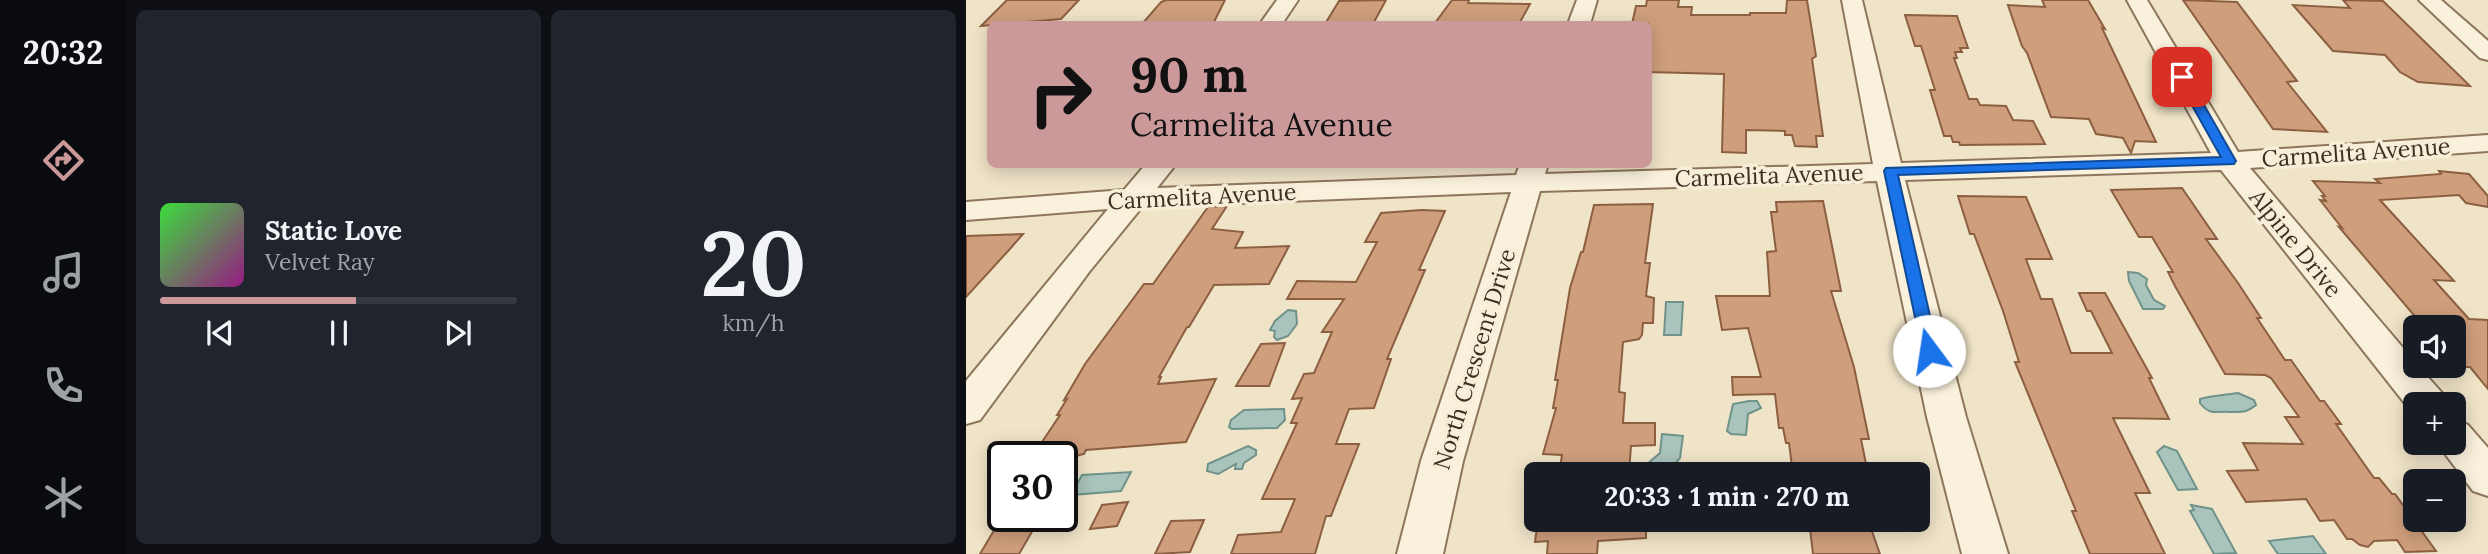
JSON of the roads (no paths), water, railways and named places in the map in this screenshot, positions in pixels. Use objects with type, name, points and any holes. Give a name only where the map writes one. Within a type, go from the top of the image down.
[{"type":"street","points":[[1272,21],[1288,0]]},
{"type":"street","points":[[1580,21],[1587,0]]},
{"type":"street","points":[[1852,0],[1917,299],[1955,455],[1985,554]]},
{"type":"street","name":"Alpine Drive","points":[[2137,0],[2230,161],[2418,392]]},
{"type":"street","points":[[2429,0],[2488,52]]},
{"type":"street","name":"Carmelita Avenue","points":[[966,211],[1531,174],[1890,171],[2230,161],[2488,143]]},
{"type":"street","points":[[966,409],[1077,265],[1158,168]]},
{"type":"street","name":"North Crescent Drive","points":[[1420,554],[1442,461],[1531,174]]},
{"type":"street","points":[[2466,451],[2488,478]]},
{"type":"water","points":[[2128,272],[2138,273],[2147,279],[2146,285],[2154,300],[2165,306],[2163,309],[2143,309],[2129,281]]},
{"type":"water","points":[[1666,302],[1683,302],[1681,335],[1664,335]]},
{"type":"water","points":[[1288,310],[1296,311],[1297,324],[1288,336],[1277,340],[1274,337],[1275,331],[1270,330],[1275,321]]},
{"type":"water","points":[[2238,393],[2254,400],[2256,405],[2244,412],[2217,412],[2207,410],[2200,403],[2200,399]]},
{"type":"water","points":[[1757,401],[1761,408],[1748,414],[1746,435],[1731,434],[1727,431],[1733,404]]},
{"type":"water","points":[[1284,409],[1285,420],[1277,428],[1229,427],[1231,420],[1244,410]]},
{"type":"water","points":[[1662,434],[1683,436],[1680,458],[1676,462],[1649,462],[1660,453]]},
{"type":"water","points":[[1248,446],[1256,450],[1256,455],[1244,463],[1242,469],[1235,469],[1236,464],[1218,474],[1207,471],[1208,464]]},
{"type":"water","points":[[2164,446],[2177,451],[2197,489],[2178,490],[2157,452]]},
{"type":"water","points":[[1131,472],[1121,491],[1078,494],[1078,482],[1082,475]]},
{"type":"water","points":[[2191,505],[2212,509],[2236,553],[2214,554],[2190,511],[2194,510]]},
{"type":"water","points":[[2313,536],[2326,554],[2278,554],[2269,541]]}]
